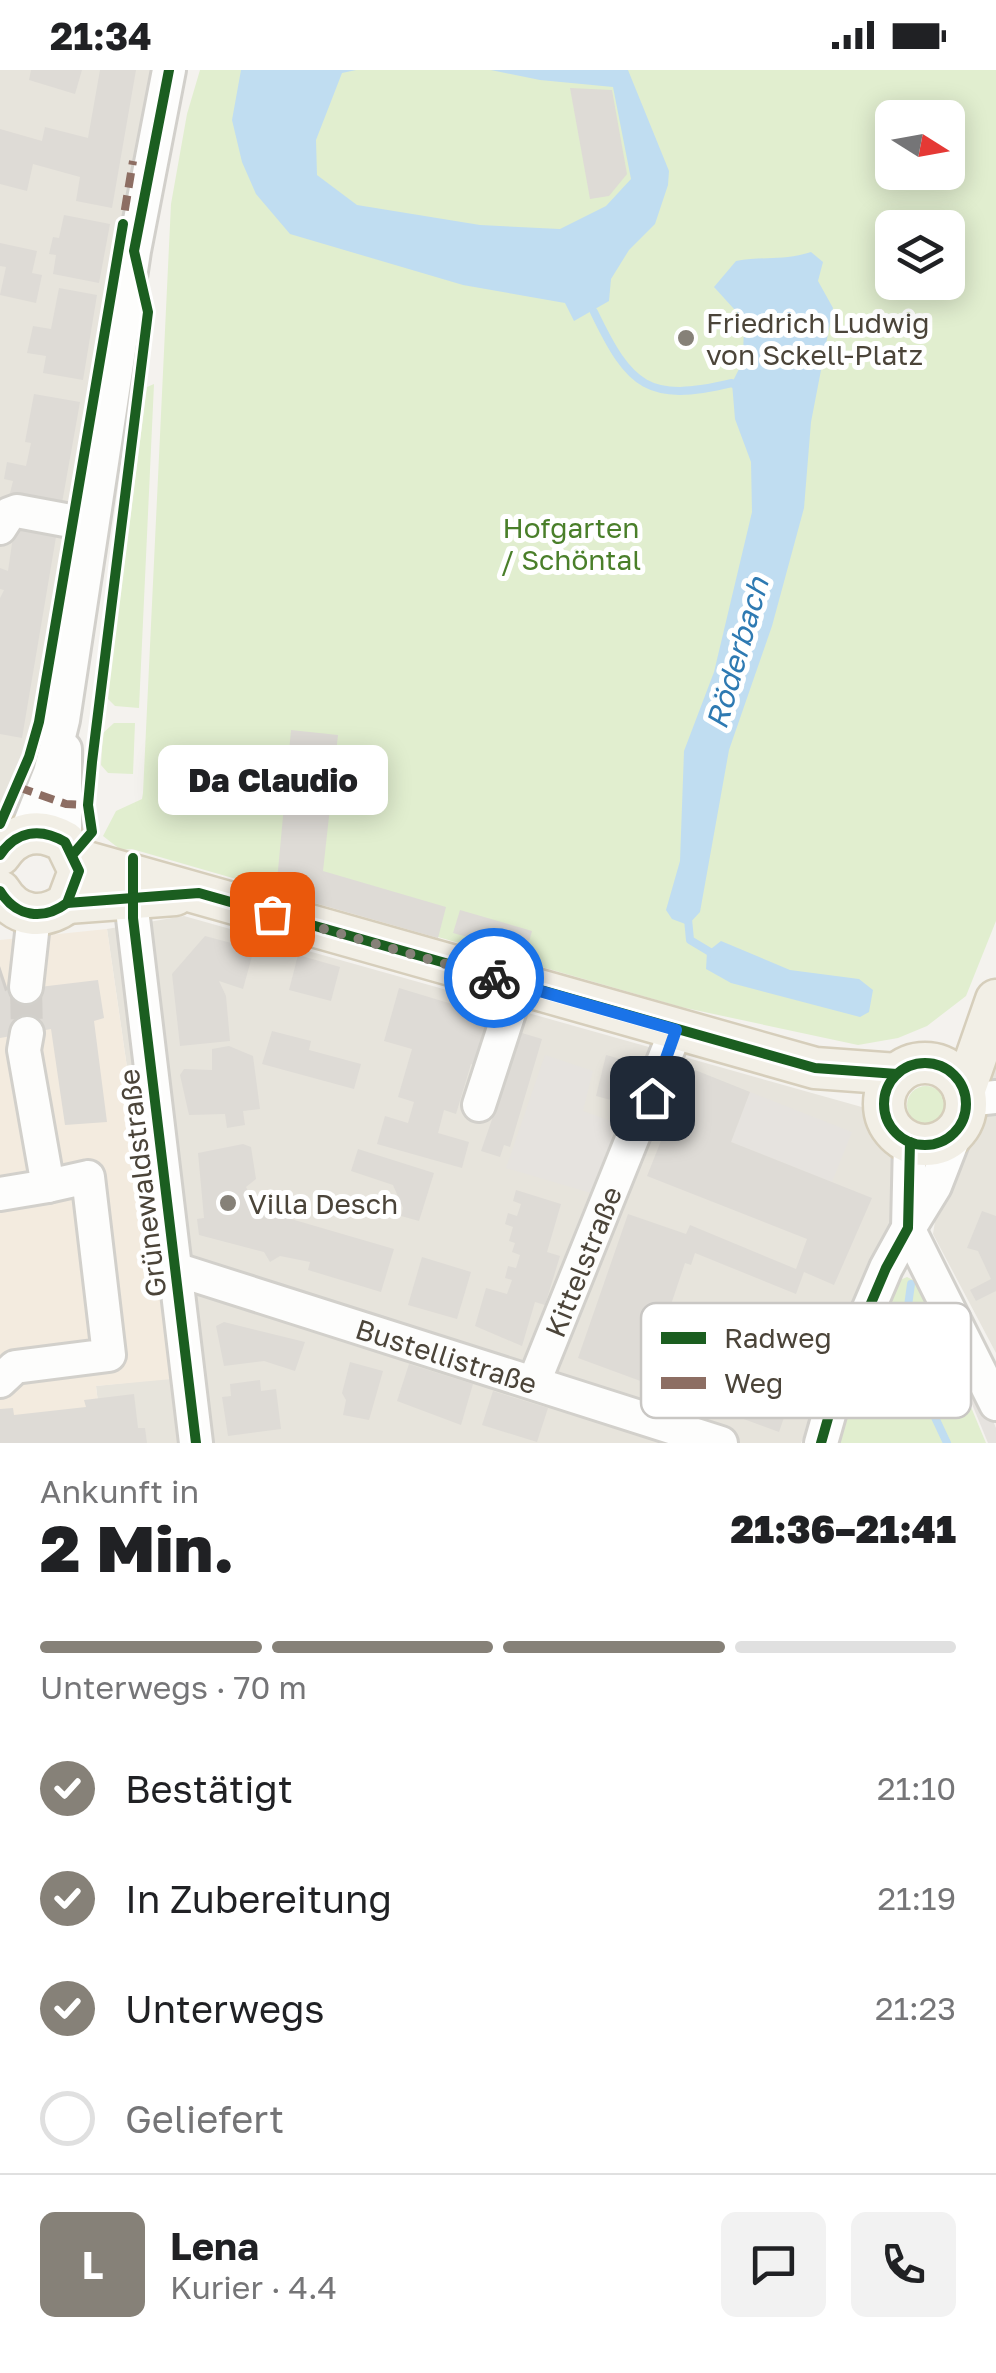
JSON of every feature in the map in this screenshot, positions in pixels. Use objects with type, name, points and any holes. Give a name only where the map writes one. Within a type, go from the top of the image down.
[{"type":"main road","points":[[13,844],[40,832],[71,851],[199,893],[816,1068],[944,1068],[971,1105]]},
{"type":"main road","points":[[24,907],[78,882],[71,851]]},
{"type":"main road","points":[[24,907],[199,893]]},
{"type":"main road","points":[[816,1068],[875,1103],[898,1129],[935,1144],[971,1105],[995,1001]]},
{"type":"main road","points":[[898,1129],[886,1092],[979,1010],[995,1001]]},
{"type":"street","points":[[13,844],[50,773],[63,720],[144,186],[169,70]]},
{"type":"street","points":[[0,528],[9,514],[17,511],[92,526]]},
{"type":"street","points":[[63,720],[71,851]]},
{"type":"street","points":[[19,972],[24,907]]},
{"type":"street","name":"Grünewaldstraße","points":[[134,918],[196,1443]]},
{"type":"street","points":[[480,1104],[518,984]]},
{"type":"street","name":"Kittelstraße","points":[[534,1382],[676,1030]]},
{"type":"street","points":[[17,1046],[48,1186]]},
{"type":"street","points":[[871,1303],[886,1268],[935,1186],[971,1105]]},
{"type":"street","points":[[898,1129],[908,1228],[946,1303]]},
{"type":"street","points":[[0,1194],[88,1177],[109,1354],[15,1367],[0,1381]]},
{"type":"street","name":"Bustellistraße","points":[[175,1269],[641,1417]]},
{"type":"street","points":[[971,1354],[996,1404]]},
{"type":"street","name":"Bustellistraße","points":[[644,1418],[721,1443]]},
{"type":"street","points":[[822,1443],[829,1418]]},
{"type":"shaded area","points":[[0,70],[156,70],[37,782],[0,854]]},
{"type":"shaded area","points":[[184,916],[876,1111],[902,1154],[893,1225],[860,1303],[641,1303],[641,1418],[812,1418],[801,1443],[103,1443],[96,1386],[172,1378],[107,929]]},
{"type":"shaded area","points":[[107,929],[172,1379],[96,1386],[103,1443],[0,1443],[0,940]]},
{"type":"shaded area","points":[[996,1043],[996,1353],[933,1234],[937,1209],[970,1128]]},
{"type":"shaded area","points":[[545,1055],[593,1071],[583,1111],[622,1125],[594,1194],[506,1168]]},
{"type":"shaded area","points":[[750,1092],[852,1132],[832,1182],[731,1142]]},
{"type":"shaded area","points":[[971,1369],[996,1428],[996,1443],[988,1443],[971,1402]]},
{"type":"green space","name":"Hofgarten / Schöntal","points":[[200,70],[996,70],[996,921],[966,996],[927,1026],[898,1038],[858,1045],[681,1007],[132,849],[121,850],[103,836],[116,811],[142,799],[143,793],[171,204],[187,114]]},
{"type":"green space","points":[[154,384],[139,708],[115,706],[107,698],[147,387]]},
{"type":"green space","points":[[114,723],[135,723],[133,774],[108,773],[101,765],[103,733]]},
{"type":"green space","points":[[926,1086],[940,1091],[945,1105],[940,1119],[926,1124],[912,1119],[907,1105],[912,1091]]},
{"type":"green space","points":[[907,1277],[919,1283],[927,1303],[884,1303],[891,1284]]},
{"type":"green space","points":[[971,1407],[986,1443],[829,1443],[839,1418],[971,1418]]},
{"type":"water","points":[[241,70],[356,70],[342,73],[316,140],[317,175],[357,205],[480,225],[560,229],[606,206],[631,179],[613,87],[540,80],[491,70],[628,70],[669,171],[668,185],[655,224],[629,250],[611,279],[609,301],[574,321],[565,303],[463,285],[290,234],[256,194],[242,162],[232,120]]},
{"type":"water","points":[[811,252],[823,262],[818,281],[833,308],[811,422],[804,508],[772,626],[729,750],[700,912],[688,925],[672,919],[666,910],[680,861],[684,751],[714,672],[752,512],[751,462],[735,419],[732,383],[743,361],[744,320],[714,287],[736,261]]},
{"type":"water","points":[[721,941],[790,970],[859,979],[873,990],[869,1012],[860,1017],[731,983],[706,969],[707,952]]},
{"type":"building","points":[[31,70],[82,70],[75,94],[29,80]]},
{"type":"building","points":[[100,70],[136,70],[112,208],[76,201],[80,177],[33,164],[27,191],[0,184],[0,129],[42,141],[45,127],[88,138]]},
{"type":"building","points":[[570,88],[612,90],[627,174],[609,196],[590,199]]},
{"type":"building","points":[[64,215],[110,224],[99,283],[53,274],[56,255],[49,254],[53,237],[59,238]]},
{"type":"building","points":[[0,243],[37,251],[32,273],[42,275],[36,303],[0,295],[6,267],[0,266]]},
{"type":"building","points":[[59,288],[97,295],[83,380],[43,373],[46,356],[27,353],[33,326],[51,329]]},
{"type":"building","points":[[34,394],[80,402],[62,503],[10,493],[13,481],[4,479],[7,462],[26,466],[31,443],[25,442]]},
{"type":"building","points":[[15,523],[57,531],[22,738],[0,734],[0,598],[4,590],[0,589],[0,568],[8,571]]},
{"type":"building","points":[[291,730],[338,735],[323,871],[446,907],[438,938],[276,892]]},
{"type":"building","points":[[460,910],[532,931],[526,953],[453,933]]},
{"type":"building","points":[[205,936],[254,949],[243,989],[219,981],[226,996],[230,1041],[180,1046],[172,974]]},
{"type":"building","points":[[298,955],[340,967],[331,1001],[289,990]]},
{"type":"building","points":[[0,968],[6,991],[98,980],[104,1018],[94,1021],[107,1122],[65,1125],[51,1029],[0,1038]]},
{"type":"building","points":[[399,988],[495,1017],[480,1067],[471,1064],[456,1114],[444,1110],[438,1133],[469,1142],[462,1168],[377,1144],[385,1116],[408,1123],[414,1102],[398,1097],[412,1049],[384,1041]]},
{"type":"building","points":[[272,1031],[311,1041],[309,1050],[361,1064],[354,1089],[262,1064]]},
{"type":"building","points":[[522,1033],[542,1039],[510,1147],[504,1145],[500,1157],[481,1151]]},
{"type":"building","points":[[229,1046],[253,1056],[260,1109],[243,1111],[245,1125],[227,1128],[225,1114],[189,1115],[180,1075],[184,1069],[212,1070],[212,1049]]},
{"type":"building","points":[[606,1055],[647,1066],[637,1107],[596,1096]]},
{"type":"building","points":[[690,1068],[750,1092],[731,1142],[872,1198],[834,1285],[804,1272],[796,1294],[695,1253],[691,1265],[685,1263],[671,1303],[641,1303],[641,1381],[578,1358],[628,1214],[686,1234],[690,1225],[796,1269],[807,1239],[647,1176]]},
{"type":"building","name":"Villa Desch","points":[[243,1144],[251,1147],[256,1179],[246,1187],[254,1204],[294,1208],[291,1219],[394,1249],[381,1292],[308,1270],[310,1262],[280,1256],[270,1262],[264,1252],[199,1235],[197,1219],[204,1218],[198,1153]]},
{"type":"building","points":[[358,1149],[434,1173],[419,1221],[401,1216],[403,1208],[393,1185],[351,1171]]},
{"type":"building","points":[[516,1190],[561,1204],[547,1252],[560,1256],[545,1305],[535,1302],[522,1346],[475,1326],[486,1288],[507,1294],[512,1280],[505,1278],[508,1266],[516,1268],[520,1255],[512,1252],[515,1243],[509,1241],[513,1227],[505,1224],[508,1213],[517,1216],[521,1204],[513,1201]]},
{"type":"building","points":[[982,1211],[996,1216],[996,1291],[976,1301],[970,1290],[991,1279],[978,1251],[967,1248]]},
{"type":"building","points":[[422,1257],[471,1272],[457,1319],[408,1305]]},
{"type":"building","points":[[224,1322],[305,1342],[295,1371],[264,1361],[224,1366],[216,1326]]},
{"type":"building","points":[[350,1362],[383,1371],[369,1420],[343,1415],[346,1400],[342,1393]]},
{"type":"building","points":[[409,1364],[473,1384],[461,1425],[397,1401]]},
{"type":"building","points":[[260,1380],[261,1391],[276,1389],[281,1429],[228,1436],[222,1397],[231,1396],[230,1384]]},
{"type":"building","points":[[493,1391],[548,1408],[537,1442],[482,1425]]},
{"type":"building","points":[[134,1394],[138,1428],[145,1428],[147,1443],[0,1443],[0,1409],[13,1408],[14,1415],[86,1407],[84,1400]]},
{"type":"building","points":[[741,1418],[784,1418],[779,1432]]},
{"type":"waterway","name":"Röderbach","points":[[594,312],[619,358],[645,383],[680,391],[732,383],[737,386]]},
{"type":"waterway","name":"Röderbach","points":[[688,919],[690,940],[715,955]]},
{"type":"waterway","points":[[908,1303],[911,1284]]},
{"type":"waterway","name":"Röderbach","points":[[935,1418],[947,1443]]},
{"type":"tunnel","points":[[26,987],[27,1033]]},
{"type":"marked path","points":[[121,233],[133,161]]},
{"type":"marked path","points":[[18,787],[66,804],[88,805]]},
{"type":"cycle path","points":[[74,853],[92,832],[88,805],[92,762],[148,312],[134,251],[169,70]]},
{"type":"cycle path","points":[[0,824],[29,757],[39,722],[123,224]]},
{"type":"cycle path","points":[[0,855],[21,836],[47,834],[65,842],[79,871],[67,903],[49,912],[22,911],[0,891]]},
{"type":"cycle path","points":[[133,858],[133,918],[196,1443]]},
{"type":"cycle path","points":[[67,903],[199,893],[815,1068],[897,1074]]},
{"type":"cycle path","points":[[925,1063],[941,1066],[954,1075],[963,1088],[966,1104],[963,1120],[954,1133],[941,1142],[925,1145],[909,1142],[896,1133],[887,1120],[884,1104],[887,1088],[896,1075],[909,1066],[925,1063]]},
{"type":"cycle path","points":[[871,1303],[908,1228],[910,1142]]},
{"type":"cycle path","points":[[821,1443],[828,1418]]},
{"type":"way so far","points":[[272,914],[494,978]]},
{"type":"place","name":"Friedrich Ludwig von Sckell-Platz","points":[[686,338]]},
{"type":"place","name":"Da Claudio","points":[[272,914]]},
{"type":"place","name":"Villa Desch","points":[[228,1203]]},
{"type":"route","points":[[494,978],[676,1030],[652,1098]]}]
